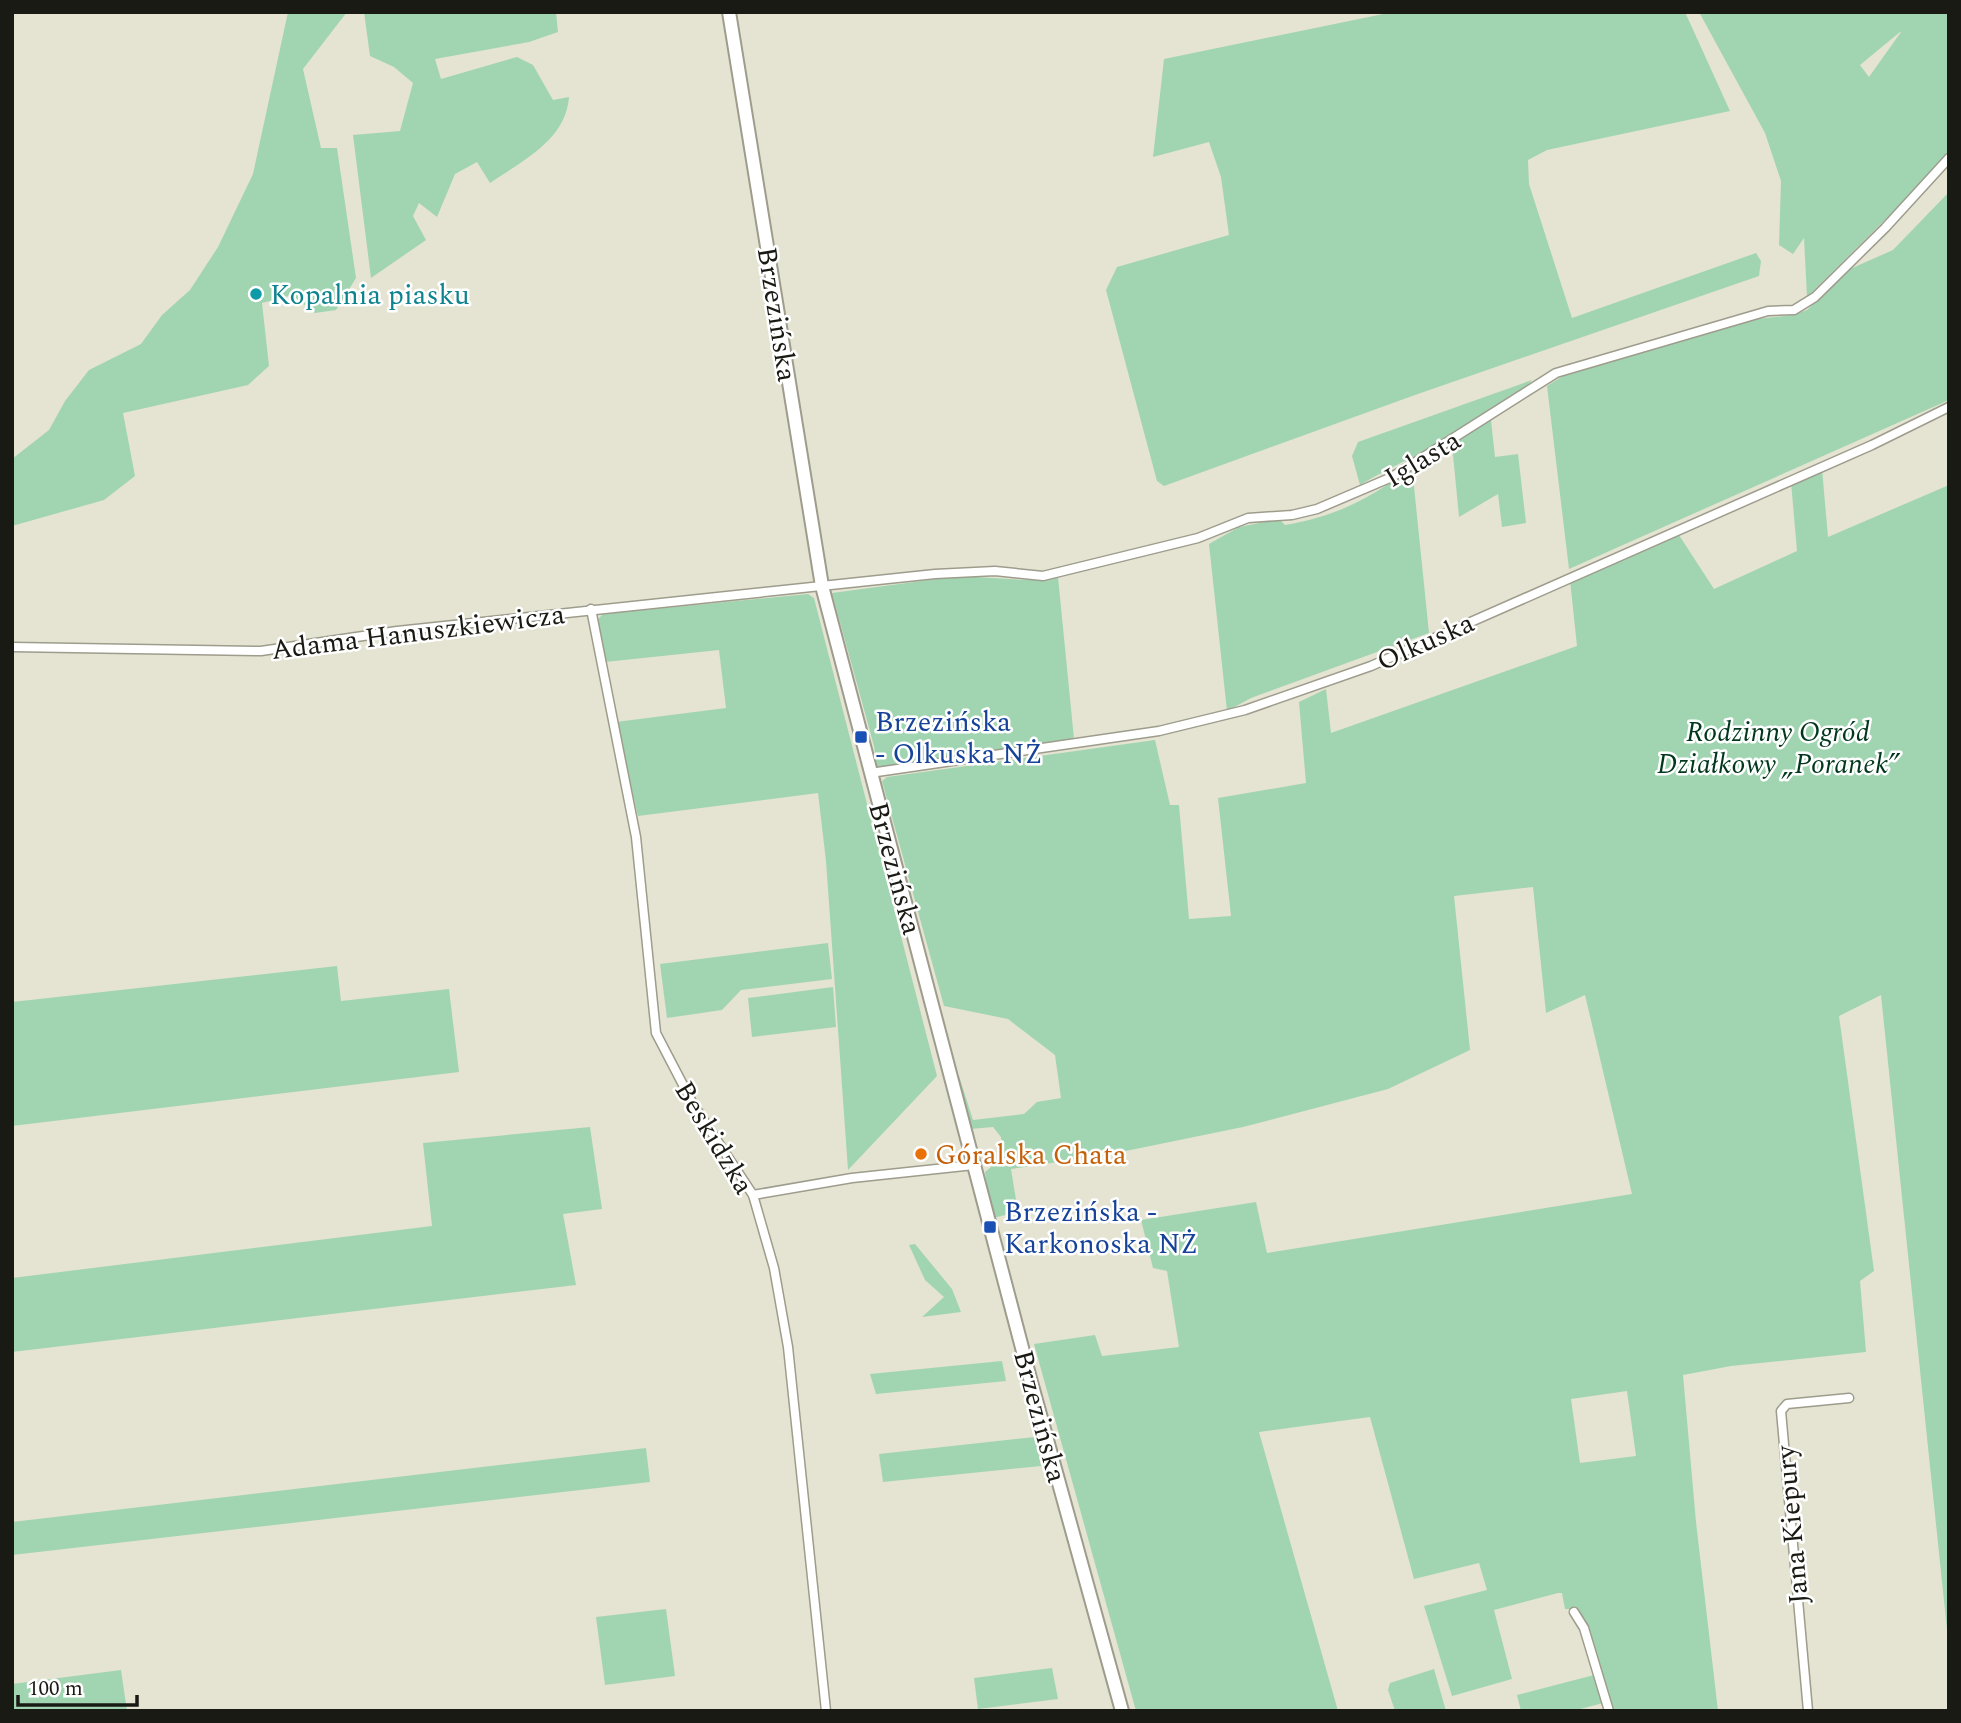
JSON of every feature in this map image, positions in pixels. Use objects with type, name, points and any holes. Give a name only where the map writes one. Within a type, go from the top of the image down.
[{"type":"main road","name":"Brzezińska","points":[[729,12],[822,586],[974,1165],[1122,1711]]},
{"type":"street","name":"Iglasta","points":[[822,586],[935,573],[995,571],[1043,576],[1198,538],[1248,519],[1292,516],[1343,500],[1392,477],[1556,373],[1768,311],[1801,307],[1885,228],[1949,158]]},
{"type":"street","name":"Olkuska","points":[[870,773],[1159,731],[1227,716],[1340,678],[1872,445],[1949,407]]},
{"type":"street","name":"Adama Hanuszkiewicza","points":[[12,648],[261,652],[397,631],[822,586]]},
{"type":"street","name":"Beskidzka","points":[[591,609],[636,837],[656,1033],[693,1104],[753,1195],[774,1268],[788,1347],[826,1711]]},
{"type":"street","points":[[753,1195],[852,1178],[974,1165]]},
{"type":"street","name":"Jana Kiepury","points":[[1808,1711],[1781,1411],[1787,1404],[1849,1398]]},
{"type":"street","points":[[1574,1612],[1584,1628],[1609,1711]]},
{"type":"green space","points":[[288,12],[347,12],[303,69],[321,148],[337,148],[356,278],[336,310],[315,313],[292,295],[262,303],[269,366],[248,385],[123,413],[135,476],[104,500],[12,526],[12,459],[49,430],[65,401],[89,370],[141,344],[162,315],[190,290],[218,247],[253,174]]},
{"type":"green space","points":[[364,12],[556,12],[558,32],[529,42],[435,59],[441,79],[517,57],[533,65],[553,100],[569,97],[560,125],[540,148],[528,157],[490,183],[477,162],[455,174],[437,217],[419,203],[413,216],[426,240],[371,278],[353,135],[400,131],[413,83],[394,67],[370,56]]},
{"type":"green space","points":[[1393,12],[1685,12],[1730,111],[1547,150],[1528,160],[1529,184],[1572,318],[1756,253],[1761,261],[1759,276],[1415,395],[1164,486],[1157,481],[1106,290],[1117,267],[1229,235],[1221,177],[1209,142],[1153,157],[1164,59]]},
{"type":"green space","points":[[1699,12],[1949,12],[1949,152],[1906,199],[1807,297],[1804,238],[1793,254],[1779,245],[1781,181],[1765,133]],"holes":[[[1901,32],[1869,77],[1860,65]]]},
{"type":"green space","points":[[1949,192],[1949,400],[1569,569],[1547,386],[1563,376],[1748,320],[1793,315],[1807,310],[1850,269],[1893,250]]},
{"type":"green space","points":[[1532,380],[1499,408],[1451,437],[1360,485],[1352,456],[1358,442]]},
{"type":"green space","points":[[1491,420],[1495,457],[1518,454],[1526,523],[1502,527],[1498,494],[1459,517],[1452,444]]},
{"type":"green space","points":[[1412,467],[1429,633],[1251,698],[1227,711],[1209,544],[1239,527],[1279,519],[1285,525],[1337,511],[1367,497]]},
{"type":"green space","name":"Rodzinny Ogród Działkowy „Poranek”","points":[[1822,469],[1828,537],[1949,485],[1949,1649],[1881,995],[1839,1016],[1874,1271],[1860,1281],[1866,1352],[1731,1366],[1683,1375],[1696,1522],[1718,1711],[1609,1711],[1574,1609],[1565,1609],[1562,1593],[1494,1610],[1512,1679],[1452,1696],[1424,1606],[1487,1590],[1479,1563],[1414,1579],[1370,1417],[1259,1432],[1338,1711],[1136,1711],[1034,1344],[1095,1335],[1102,1356],[1179,1347],[1167,1271],[1153,1268],[1141,1220],[1256,1202],[1267,1253],[1632,1194],[1585,995],[1546,1013],[1533,887],[1454,896],[1470,1050],[1388,1089],[1243,1127],[1111,1154],[1011,1169],[1018,1212],[993,1218],[984,1188],[987,1187],[985,1172],[1003,1157],[1001,1137],[993,1127],[970,1129],[956,1078],[959,1076],[973,1120],[1024,1114],[1037,1102],[1061,1098],[1055,1055],[1008,1019],[944,1006],[882,781],[887,777],[1155,740],[1170,805],[1179,805],[1189,919],[1231,916],[1218,798],[1306,783],[1299,702],[1326,689],[1331,733],[1577,646],[1570,580],[1677,532],[1714,589],[1797,551],[1791,482]],"holes":[[[1627,1391],[1636,1456],[1580,1463],[1571,1399]]]},
{"type":"green space","points":[[959,576],[1026,580],[1058,577],[1074,739],[877,768],[874,746],[832,593]]},
{"type":"green space","points":[[808,594],[814,598],[937,1076],[848,1170],[826,861],[818,793],[638,816],[616,722],[726,708],[719,650],[605,662],[598,619],[603,614]]},
{"type":"green space","points":[[828,943],[832,979],[741,990],[722,1010],[667,1018],[660,964]]},
{"type":"green space","points":[[337,966],[341,1001],[449,989],[459,1072],[12,1126],[12,1002]]},
{"type":"green space","points":[[833,987],[836,1027],[752,1037],[748,998]]},
{"type":"green space","points":[[590,1127],[602,1209],[563,1214],[576,1285],[12,1352],[12,1278],[432,1226],[423,1143]]},
{"type":"green space","points":[[915,1244],[952,1289],[961,1312],[922,1317],[944,1297],[925,1280],[909,1245]]},
{"type":"green space","points":[[1002,1361],[1006,1381],[876,1394],[870,1374]]},
{"type":"green space","points":[[1035,1437],[1041,1466],[883,1482],[879,1454]]},
{"type":"green space","points":[[646,1448],[650,1482],[12,1555],[12,1522]]},
{"type":"green space","points":[[666,1609],[675,1676],[605,1685],[596,1617]]},
{"type":"green space","points":[[1052,1668],[1058,1699],[978,1709],[974,1678]]},
{"type":"green space","points":[[1434,1669],[1446,1711],[1395,1711],[1388,1690],[1390,1683]]},
{"type":"green space","points":[[121,1670],[127,1711],[12,1711],[12,1684]]},
{"type":"green space","points":[[1594,1675],[1603,1703],[1573,1711],[1521,1711],[1517,1695]]},
{"type":"place","name":"Kopalnia piasku","points":[[256,294]]},
{"type":"place","name":"Brzezińska - Olkuska NŻ","points":[[861,737]]},
{"type":"place","name":"Góralska Chata","points":[[921,1154]]},
{"type":"place","name":"Brzezińska - Karkonoska NŻ","points":[[990,1227]]}]
